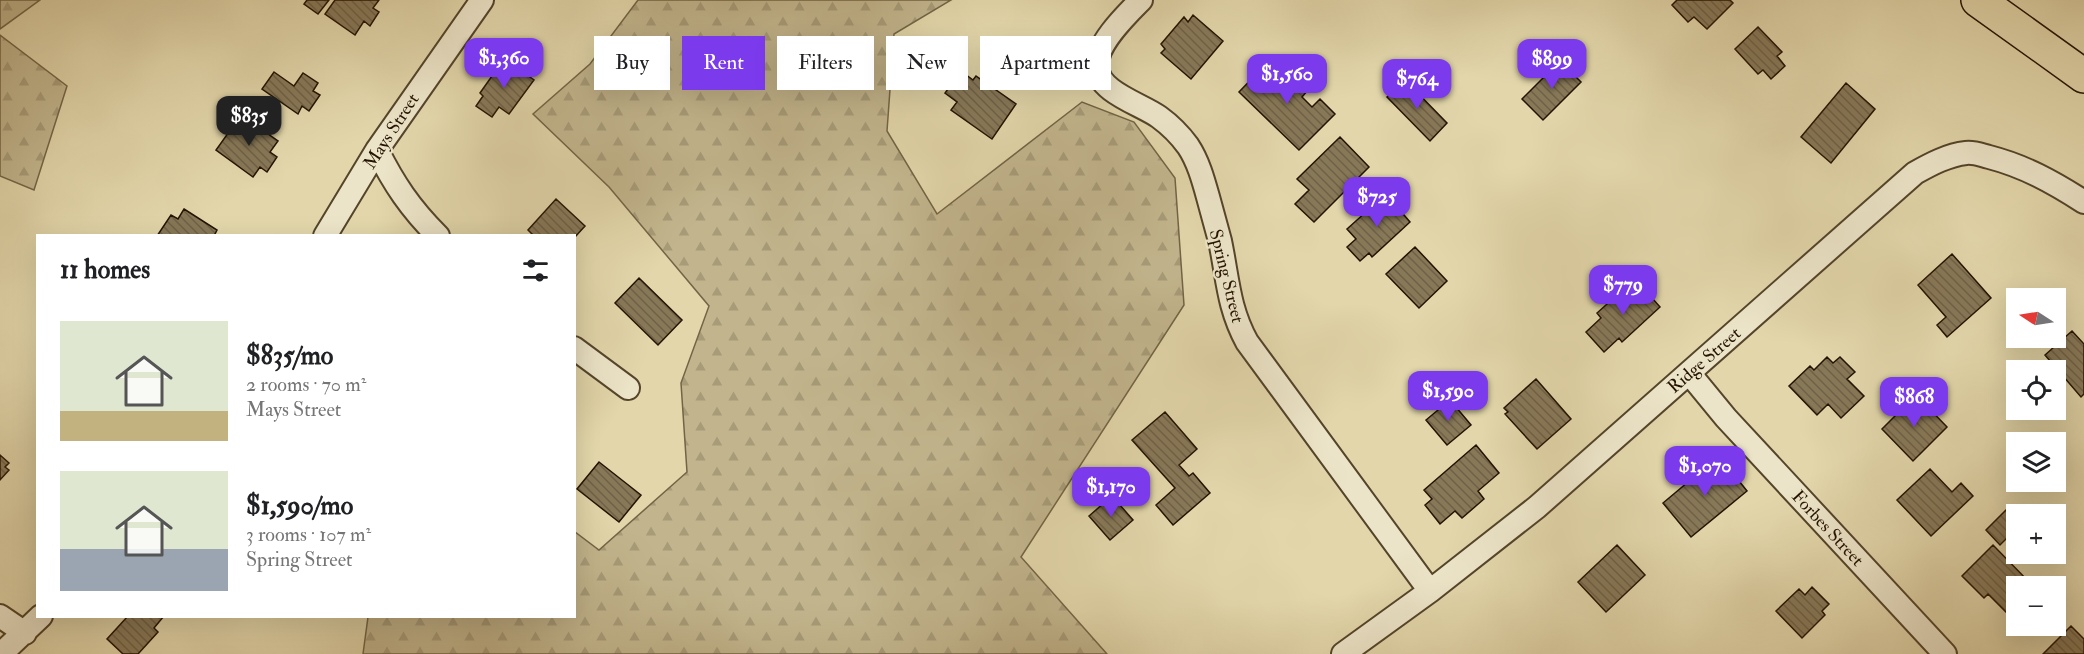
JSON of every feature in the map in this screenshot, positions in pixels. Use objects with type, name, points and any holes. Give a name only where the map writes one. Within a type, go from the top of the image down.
[{"type":"main road","points":[[1978,0],[2084,76]]},
{"type":"street","name":"Mays Street","points":[[326,234],[377,150],[482,0]]},
{"type":"street","name":"Spring Street","points":[[1141,0],[1120,21],[1100,51],[1097,67],[1101,81],[1114,92],[1159,116],[1189,147],[1201,172],[1220,241],[1230,301],[1236,322],[1247,342],[1431,591]]},
{"type":"street","points":[[377,150],[395,185],[436,234]]},
{"type":"street","name":"Ridge Street","points":[[1343,654],[1431,591],[1537,507],[1915,173],[1936,161],[1964,153],[1973,153],[2011,162],[2049,179],[2084,202]]},
{"type":"street","points":[[576,349],[628,388]]},
{"type":"street","name":"Forbes Street","points":[[1689,373],[1726,418],[1946,654]]},
{"type":"street","points":[[0,616],[25,633]]},
{"type":"street","points":[[1,654],[39,618]]},
{"type":"green space","points":[[0,0],[40,0],[0,29]]},
{"type":"green space","points":[[638,0],[951,0],[894,36],[886,36],[886,90],[890,90],[887,131],[937,214],[1082,102],[1134,122],[1175,178],[1184,305],[1021,557],[1107,654],[363,654],[368,618],[576,618],[576,533],[599,550],[687,472],[681,383],[709,306],[609,187],[533,114],[594,59],[594,90],[670,90],[670,36],[611,36]]},
{"type":"green space","points":[[0,35],[67,86],[34,190],[0,176]]},
{"type":"building","points":[[307,0],[329,0],[318,14],[304,4]]},
{"type":"building","points":[[335,0],[379,0],[373,8],[379,12],[370,26],[364,21],[355,35],[325,14]]},
{"type":"building","points":[[1677,0],[1730,0],[1733,3],[1707,29],[1694,17],[1688,22],[1672,5]]},
{"type":"building","points":[[1193,15],[1223,41],[1191,79],[1161,53],[1165,49],[1161,44],[1184,17],[1188,22]]},
{"type":"building","points":[[1758,27],[1782,52],[1777,56],[1785,66],[1771,79],[1763,70],[1758,74],[1735,49]]},
{"type":"building","points":[[504,59],[534,80],[509,114],[499,107],[492,117],[476,106],[483,96],[480,93]]},
{"type":"building","points":[[1560,61],[1581,82],[1543,120],[1522,99]]},
{"type":"building","points":[[1267,63],[1288,83],[1301,70],[1314,83],[1302,97],[1312,107],[1320,99],[1335,114],[1299,150],[1239,92]]},
{"type":"building","points":[[274,72],[294,86],[303,73],[318,83],[313,91],[320,95],[309,111],[302,106],[298,114],[262,89]]},
{"type":"building","points":[[968,76],[973,80],[976,76],[980,79],[980,90],[996,90],[1016,104],[992,139],[951,110],[957,102],[945,93],[947,90],[968,90]]},
{"type":"building","points":[[1405,80],[1447,123],[1430,141],[1387,97]]},
{"type":"building","points":[[1846,83],[1875,109],[1831,163],[1801,137]]},
{"type":"building","points":[[241,115],[278,141],[270,152],[277,157],[267,172],[260,167],[253,177],[216,150]]},
{"type":"building","points":[[1340,137],[1369,167],[1314,222],[1295,204],[1309,190],[1297,179]]},
{"type":"building","points":[[1386,194],[1410,222],[1372,257],[1369,253],[1360,261],[1347,247],[1356,239],[1347,229]]},
{"type":"building","points":[[556,199],[585,226],[576,236],[576,234],[532,234],[528,230]]},
{"type":"building","points":[[184,209],[217,230],[215,234],[158,234],[171,215],[178,219]]},
{"type":"building","points":[[1415,247],[1447,281],[1419,308],[1386,274]]},
{"type":"building","points":[[1952,254],[1991,298],[1947,337],[1937,325],[1946,317],[1918,285]]},
{"type":"building","points":[[639,278],[682,320],[658,345],[615,303]]},
{"type":"building","points":[[1635,279],[1660,307],[1622,342],[1619,338],[1604,352],[1586,332],[1601,318],[1597,313]]},
{"type":"building","points":[[2072,331],[2084,344],[2084,394],[2081,397],[2066,380],[2066,360],[2049,360],[2045,355],[2053,348],[2066,348],[2066,336]]},
{"type":"building","points":[[1827,357],[1833,363],[1840,357],[1855,372],[1847,379],[1864,396],[1841,418],[1828,404],[1817,415],[1789,386],[1810,366],[1814,370]]},
{"type":"building","points":[[1536,379],[1571,419],[1537,449],[1505,414],[1508,412],[1504,408]]},
{"type":"building","points":[[1916,395],[1947,427],[1913,461],[1882,429]]},
{"type":"building","points":[[1450,400],[1471,425],[1447,445],[1426,420]]},
{"type":"building","points":[[1165,412],[1197,449],[1179,465],[1189,476],[1193,473],[1210,493],[1173,525],[1156,505],[1175,488],[1132,440]]},
{"type":"building","points":[[1476,445],[1499,473],[1478,491],[1484,499],[1462,518],[1455,511],[1440,524],[1425,505],[1432,499],[1424,490]]},
{"type":"building","points":[[0,455],[9,463],[5,467],[9,470],[0,480]]},
{"type":"building","points":[[1719,456],[1747,491],[1691,537],[1663,503]]},
{"type":"building","points":[[599,462],[641,495],[619,522],[577,489]]},
{"type":"building","points":[[1930,469],[1952,492],[1961,483],[1973,496],[1931,536],[1897,500]]},
{"type":"building","points":[[1112,496],[1133,520],[1110,540],[1089,516]]},
{"type":"building","points":[[2006,510],[2006,539],[2000,545],[1986,530]]},
{"type":"building","points":[[1617,545],[1645,575],[1606,612],[1578,582]]},
{"type":"building","points":[[1993,545],[2006,558],[2006,564],[2012,564],[2023,576],[2006,576],[2006,612],[1988,594],[1984,598],[1962,576]]},
{"type":"building","points":[[1812,587],[1829,604],[1822,611],[1825,615],[1802,638],[1776,611],[1799,589],[1805,595]]},
{"type":"building","points":[[126,618],[162,618],[154,628],[158,632],[138,654],[123,654],[107,639]]},
{"type":"building","points":[[2071,626],[2084,639],[2084,654],[2043,654],[2061,636],[2066,636],[2066,631]]}]
